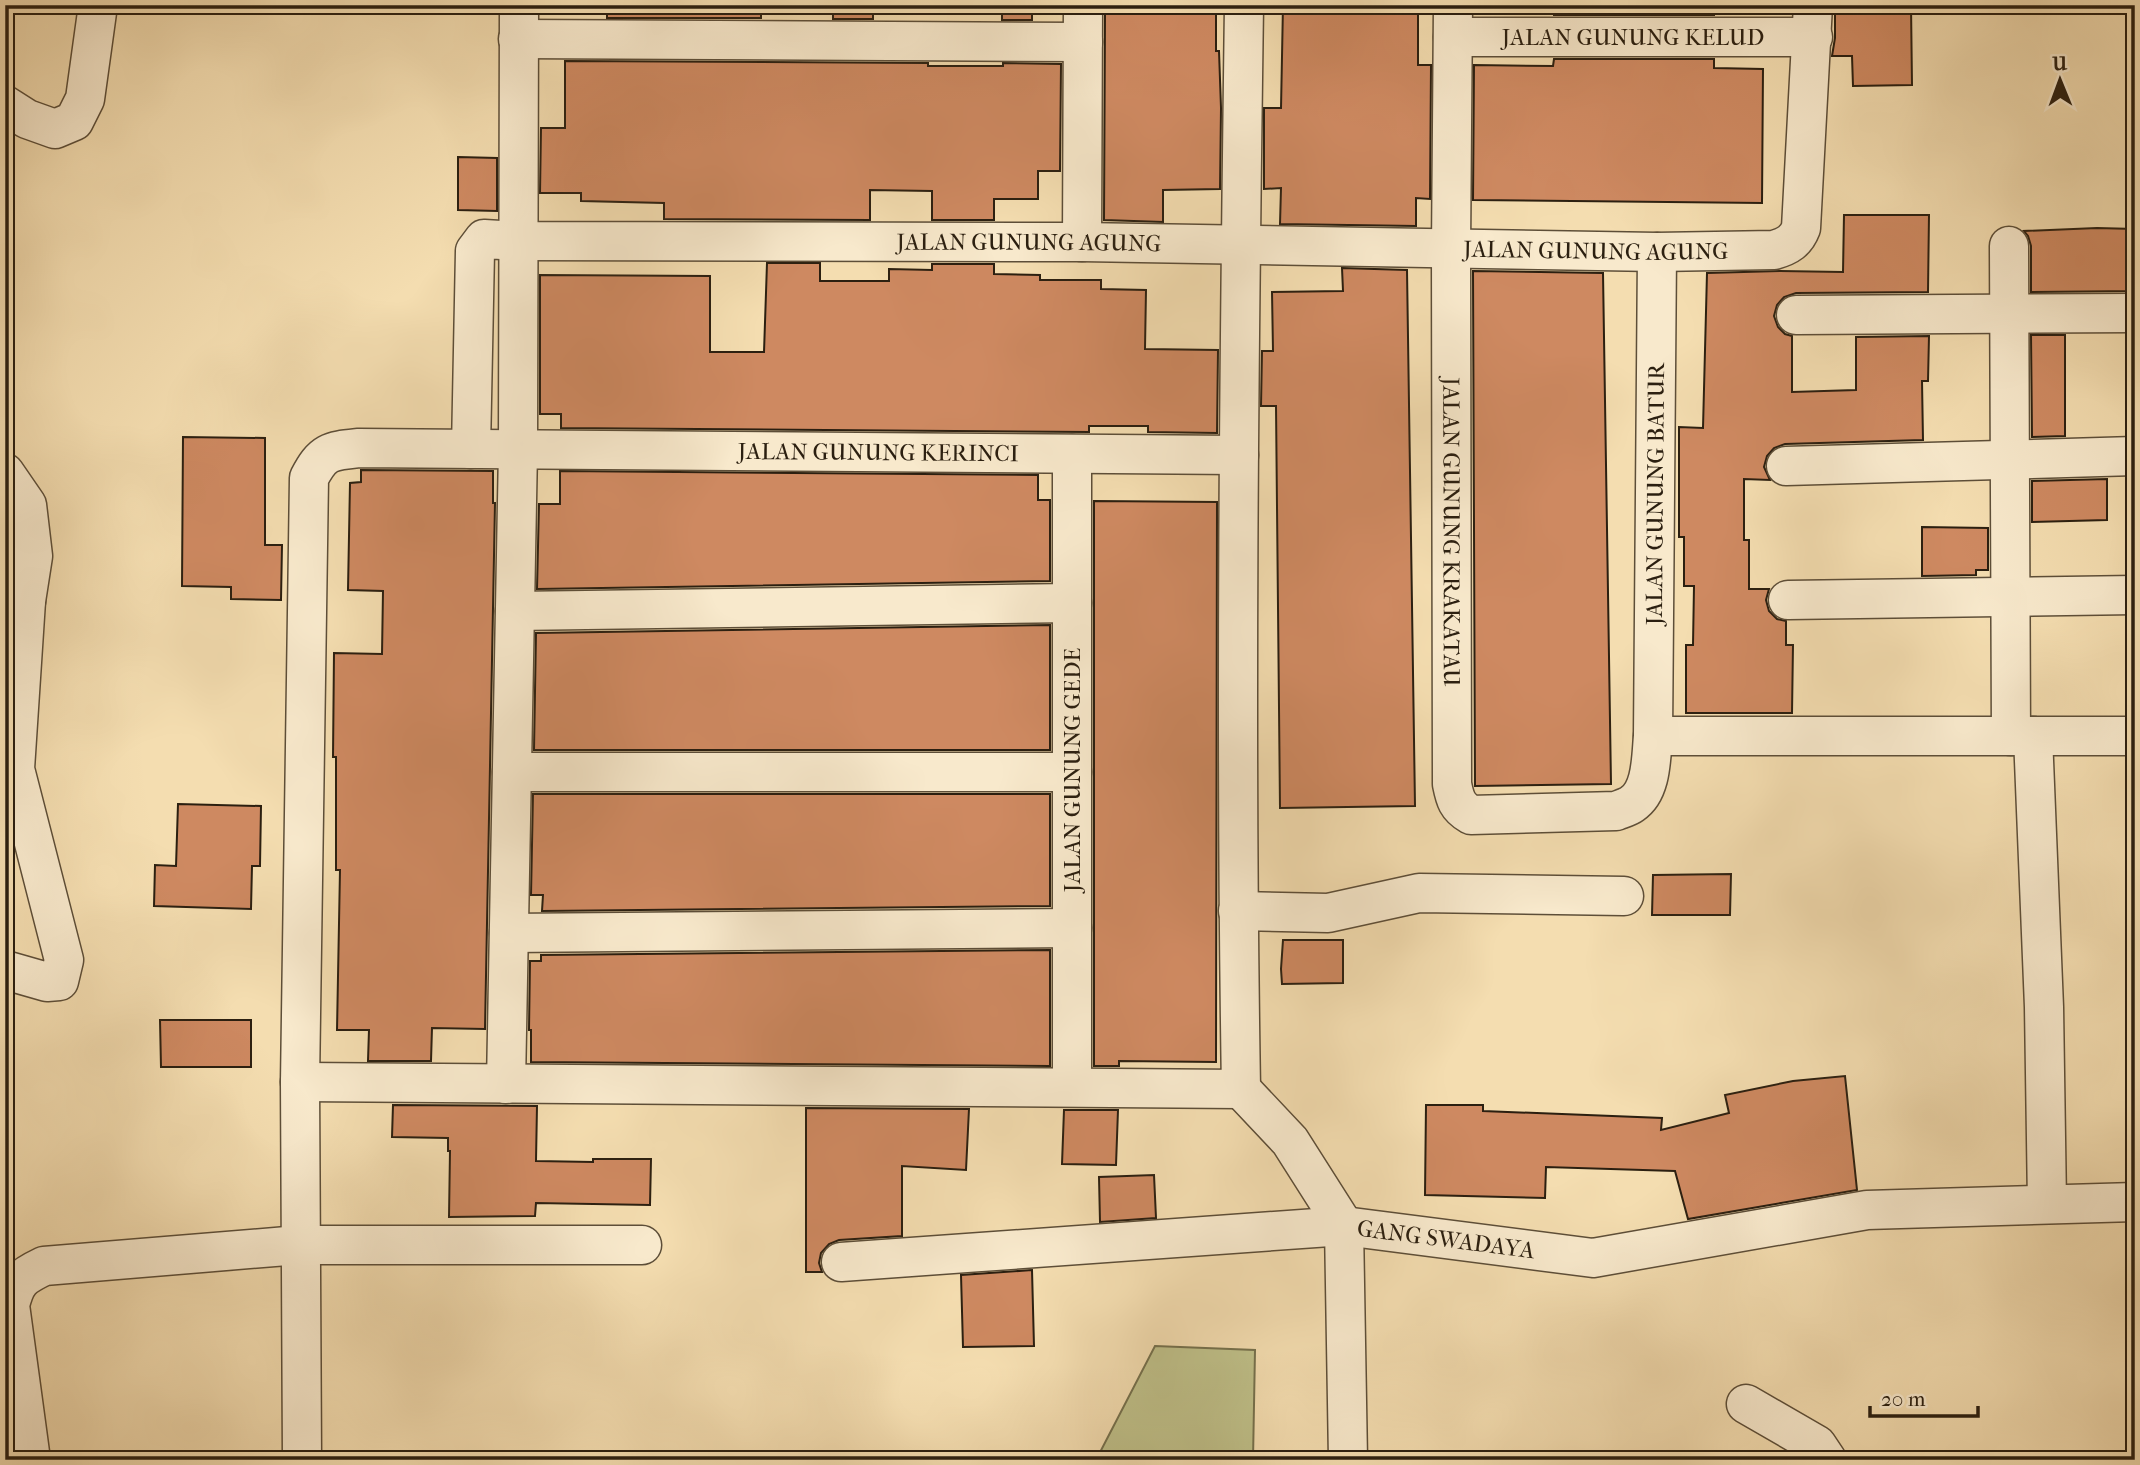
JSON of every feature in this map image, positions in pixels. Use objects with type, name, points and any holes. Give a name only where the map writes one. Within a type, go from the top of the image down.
[{"type":"street","points":[[5,105],[27,119],[55,129],[74,121],[85,99],[98,5]]},
{"type":"street","points":[[1244,5],[1239,455],[1238,911],[1241,1088],[1290,1141],[1344,1226],[1348,1460]]},
{"type":"street","name":"JALAN GUNUNG KELUD","points":[[1453,21],[1813,21]]},
{"type":"street","name":"JALAN GUNUNG KRAKATAU","points":[[1453,21],[1452,784],[1455,801],[1461,810],[1471,816],[1616,811],[1633,804],[1644,789],[1653,736]]},
{"type":"street","name":"JALAN GUNUNG AGUNG","points":[[471,449],[475,251],[484,239],[1082,243],[1657,252],[1774,250],[1786,247],[1797,239],[1801,228],[1813,21]]},
{"type":"street","points":[[506,1084],[518,449],[519,22],[1083,23],[1082,243]]},
{"type":"street","points":[[2009,246],[2010,597],[2044,1007],[2047,1205]]},
{"type":"street","name":"JALAN GUNUNG BATUR","points":[[1653,736],[1657,252]]},
{"type":"street","points":[[1796,315],[2135,313]]},
{"type":"street","name":"JALAN GUNUNG KERINCI","points":[[302,1460],[300,1082],[309,478],[318,461],[333,451],[359,448],[1239,455]]},
{"type":"street","name":"JALAN GUNUNG GEDE","points":[[1072,454],[1072,1087]]},
{"type":"street","points":[[1786,466],[2135,456]]},
{"type":"street","points":[[5,473],[27,505],[33,556],[16,599],[10,768],[64,960],[59,981],[47,982],[5,971]]},
{"type":"street","points":[[1788,600],[2135,595]]},
{"type":"street","points":[[514,611],[1072,603]]},
{"type":"street","points":[[1653,736],[2135,736]]},
{"type":"street","points":[[512,772],[1072,772]]},
{"type":"street","points":[[1238,911],[1328,913],[1419,892],[1625,896]]},
{"type":"street","points":[[509,933],[1072,928]]},
{"type":"street","points":[[300,1082],[1241,1088]]},
{"type":"street","name":"GANG SWADAYA","points":[[841,1262],[1344,1226],[1593,1258],[1867,1210],[2135,1202]]},
{"type":"street","points":[[28,1459],[10,1305],[16,1284],[44,1266],[299,1245],[642,1245]]},
{"type":"street","points":[[1746,1404],[1817,1446],[1827,1460]]},
{"type":"green space","points":[[1155,1346],[1255,1350],[1253,1460],[1096,1460]]},
{"type":"building","points":[[607,5],[761,5],[761,18],[607,18]]},
{"type":"building","points":[[833,5],[873,5],[873,19],[833,19]]},
{"type":"building","points":[[1002,5],[1032,5],[1032,20],[1002,20]]},
{"type":"building","points":[[1119,5],[1216,5],[1216,51],[1219,51],[1221,108],[1220,189],[1163,190],[1163,222],[1104,220],[1105,11],[1119,10]]},
{"type":"building","points":[[1283,5],[1418,5],[1418,65],[1431,65],[1430,199],[1416,198],[1416,226],[1280,224],[1281,188],[1264,189],[1264,108],[1281,108]]},
{"type":"building","points":[[1554,5],[1714,5],[1714,15],[1554,15]]},
{"type":"building","points":[[1911,5],[1912,85],[1853,86],[1852,56],[1832,56],[1835,6]]},
{"type":"building","points":[[1554,59],[1714,59],[1714,68],[1763,69],[1762,203],[1473,200],[1474,65],[1553,66]]},
{"type":"building","points":[[565,61],[928,63],[928,66],[1061,64],[1060,171],[1038,171],[1038,199],[994,199],[994,220],[932,220],[932,191],[870,190],[870,220],[664,219],[664,203],[581,201],[581,193],[540,193],[541,128],[565,128]]},
{"type":"building","points":[[458,157],[497,158],[497,211],[458,210]]},
{"type":"building","points":[[1844,215],[1929,215],[1928,292],[1796,293],[1784,297],[1777,305],[1774,316],[1778,327],[1785,334],[1792,336],[1792,392],[1856,390],[1856,337],[1929,336],[1928,381],[1922,381],[1923,440],[1785,444],[1774,448],[1767,456],[1764,467],[1770,480],[1744,479],[1744,540],[1749,540],[1749,589],[1769,589],[1766,600],[1769,611],[1777,619],[1786,621],[1786,645],[1793,645],[1792,713],[1686,713],[1686,645],[1693,645],[1694,586],[1684,586],[1684,537],[1679,537],[1679,427],[1703,428],[1707,273],[1843,272]]},
{"type":"building","points":[[2135,229],[2135,291],[2031,292],[2031,246],[2024,231]]},
{"type":"building","points":[[767,263],[820,263],[820,281],[889,281],[889,269],[932,270],[932,264],[994,264],[994,274],[1040,275],[1040,280],[1101,280],[1101,289],[1146,290],[1145,349],[1218,350],[1217,433],[1148,432],[1148,426],[1089,426],[1089,432],[561,428],[561,414],[540,414],[540,275],[710,276],[710,352],[764,352]]},
{"type":"building","points":[[1342,268],[1407,270],[1415,806],[1280,808],[1276,406],[1261,406],[1262,351],[1273,351],[1272,292],[1343,291]]},
{"type":"building","points":[[1473,271],[1603,273],[1611,784],[1475,786]]},
{"type":"building","points":[[2031,335],[2065,335],[2065,436],[2032,437]]},
{"type":"building","points":[[183,437],[265,438],[265,545],[282,545],[281,600],[231,599],[231,587],[182,586]]},
{"type":"building","points":[[361,470],[493,471],[495,503],[485,1029],[432,1028],[431,1061],[368,1061],[369,1030],[337,1030],[340,870],[336,870],[334,653],[382,654],[383,591],[348,590],[350,483],[361,482]]},
{"type":"building","points":[[560,471],[1038,475],[1038,500],[1050,500],[1050,581],[537,589],[539,504],[560,504]]},
{"type":"building","points":[[2107,479],[2107,520],[2032,522],[2032,481]]},
{"type":"building","points":[[1094,501],[1217,502],[1216,1062],[1119,1061],[1119,1066],[1094,1066]]},
{"type":"building","points":[[1922,527],[1988,528],[1988,570],[1976,570],[1976,575],[1922,576]]},
{"type":"building","points":[[1050,625],[1050,750],[534,750],[536,633]]},
{"type":"building","points":[[533,794],[1050,794],[1050,906],[542,911],[543,895],[531,895]]},
{"type":"building","points":[[178,804],[261,806],[260,866],[252,866],[251,909],[154,906],[155,865],[176,866]]},
{"type":"building","points":[[1731,874],[1730,915],[1652,915],[1653,875]]},
{"type":"building","points":[[1283,940],[1343,940],[1343,983],[1282,984]]},
{"type":"building","points":[[1050,950],[1050,1066],[531,1062],[530,961],[541,961],[541,955]]},
{"type":"building","points":[[160,1020],[251,1020],[251,1067],[161,1067]]},
{"type":"building","points":[[1845,1076],[1857,1190],[1688,1219],[1675,1171],[1546,1167],[1545,1198],[1425,1195],[1426,1105],[1483,1105],[1483,1111],[1662,1118],[1661,1130],[1729,1113],[1725,1095],[1793,1081]]},
{"type":"building","points":[[393,1105],[537,1106],[536,1161],[651,1159],[650,1205],[536,1203],[535,1216],[449,1217],[448,1138],[392,1137]]},
{"type":"building","points":[[806,1108],[969,1109],[966,1170],[902,1166],[902,1236],[839,1240],[829,1244],[821,1253],[819,1263],[822,1272],[806,1272]]},
{"type":"building","points":[[1064,1110],[1118,1110],[1116,1165],[1062,1164]]},
{"type":"building","points":[[1154,1175],[1156,1218],[1100,1222],[1099,1177]]},
{"type":"building","points":[[1032,1270],[1034,1346],[963,1347],[961,1275]]}]
